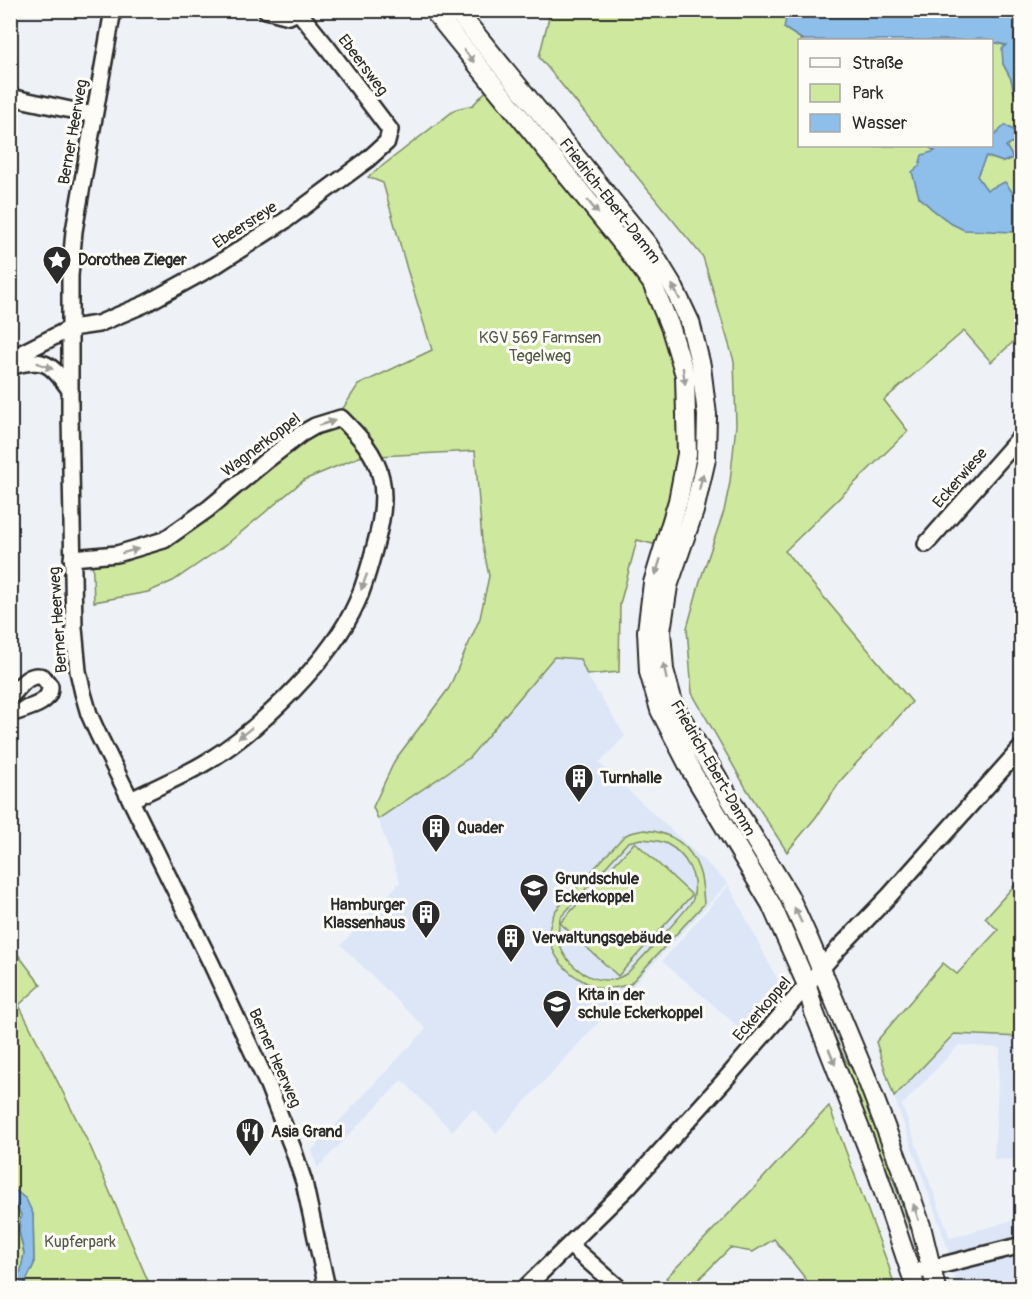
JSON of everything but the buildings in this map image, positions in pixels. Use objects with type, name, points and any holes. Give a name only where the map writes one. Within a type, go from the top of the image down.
[{"type":"main road","name":"Friedrich-Ebert-Damm","points":[[433,10],[627,249],[652,283],[671,329],[685,375],[687,454],[678,501],[653,583],[646,631],[649,672],[660,710],[692,772],[771,904],[804,995],[814,1012],[877,1172],[914,1281]]},
{"type":"main road","name":"Friedrich-Ebert-Damm","points":[[456,10],[648,245],[673,286],[690,322],[701,366],[706,405],[706,459],[694,511],[668,586],[661,631],[664,670],[674,706],[789,896],[821,968],[904,1176],[921,1226],[936,1288]]},
{"type":"main road","points":[[804,995],[842,1019]]},
{"type":"street","name":"Berner Heerweg","points":[[113,10],[74,231],[70,276],[75,651],[89,714],[237,1016],[280,1114],[304,1182],[327,1288]]},
{"type":"street","name":"Ebeersweg","points":[[266,10],[289,16],[298,11],[390,130],[387,142]]},
{"type":"street","points":[[10,97],[94,115]]},
{"type":"street","name":"Ebeersreye","points":[[10,358],[70,328],[98,324],[145,304],[216,265],[286,220],[367,160],[387,142]]},
{"type":"street","points":[[10,367],[25,362],[46,364],[57,371],[70,390]]},
{"type":"street","name":"Wagnerkoppel","points":[[72,558],[117,554],[164,540],[208,509],[301,434],[315,426],[341,418],[372,454],[381,477],[380,527],[371,563],[357,603],[316,665],[267,715],[208,761],[131,800]]},
{"type":"street","name":"Eckerwiese","points":[[926,544],[1022,435]]},
{"type":"street","points":[[10,697],[34,675],[44,677],[50,686],[50,694],[45,700],[10,714]]},
{"type":"street","name":"Eckerkoppel","points":[[525,1288],[628,1187],[804,995],[821,968],[889,896],[1022,747]]},
{"type":"street","points":[[570,1245],[619,1288]]},
{"type":"street","points":[[914,1281],[932,1269],[1022,1245]]},
{"type":"shaded area","name":"Grundschule Eckerkoppel","points":[[554,657],[580,659],[587,675],[625,736],[599,763],[728,883],[496,1133],[473,1109],[452,1131],[402,1080],[317,1168],[312,1150],[426,1029],[341,945],[400,882],[378,819],[470,758]]},
{"type":"shaded area","points":[[729,885],[780,985],[779,998],[747,1034],[662,961]]},
{"type":"shaded area","points":[[954,1034],[1021,1037],[1021,1160],[994,1159],[1000,1048],[959,1045],[902,1105],[950,1238],[1021,1218],[1021,1288],[958,1288],[946,1243],[894,1097]]},
{"type":"green space","points":[[559,11],[795,11],[784,28],[801,39],[798,39],[798,147],[929,147],[936,151],[919,197],[932,209],[952,224],[1014,232],[1021,227],[1021,335],[991,362],[964,331],[884,400],[908,431],[785,551],[912,702],[842,779],[816,817],[787,852],[746,788],[692,693],[687,628],[724,511],[730,482],[736,425],[734,361],[703,257],[539,57],[549,17]]},
{"type":"green space","points":[[993,42],[1007,46],[1003,64],[1021,103],[1021,135],[1005,126],[993,135]]},
{"type":"green space","name":"KGV 569 Farmsen Tegelweg","points":[[487,90],[637,275],[657,313],[669,342],[676,384],[679,408],[678,454],[670,499],[657,545],[637,540],[620,604],[619,672],[587,675],[580,659],[554,657],[469,758],[378,819],[373,807],[395,760],[449,688],[480,618],[489,576],[482,541],[475,451],[359,457],[304,480],[227,544],[173,581],[148,592],[94,602],[92,551],[111,552],[176,525],[340,413],[358,385],[432,350],[383,183],[368,177],[456,109],[473,105]]},
{"type":"green space","points":[[1021,137],[1021,215],[987,191],[977,176],[986,156],[1003,162],[1013,158],[1006,146]]},
{"type":"green space","points":[[644,830],[662,833],[684,846],[699,870],[704,904],[630,984],[598,988],[575,976],[559,961],[551,942],[551,921],[556,910],[624,836]],"holes":[[[641,839],[667,844],[680,854],[692,875],[693,899],[626,974],[611,980],[600,980],[583,973],[565,956],[558,933],[560,918],[628,842]]]},
{"type":"green space","points":[[635,842],[692,895],[618,976],[560,923]]},
{"type":"green space","points":[[1021,878],[1021,1037],[954,1034],[894,1097],[876,1042],[943,963],[957,974],[998,930],[985,918]]},
{"type":"green space","name":"Kupferpark","points":[[10,944],[41,985],[19,1005],[91,1148],[151,1288],[20,1288],[34,1264],[33,1214],[11,1187]]},
{"type":"green space","points":[[827,1019],[845,1059],[861,1082],[914,1226],[910,1229],[893,1179],[882,1164],[825,1020]]},
{"type":"green space","points":[[829,1106],[895,1288],[813,1288],[774,1239],[753,1252],[730,1248],[690,1288],[678,1288],[666,1278],[754,1188]]},
{"type":"green space","points":[[11,1200],[14,1200],[21,1215],[19,1231],[24,1253],[21,1271],[11,1284]]},
{"type":"water","points":[[795,11],[1021,11],[1021,103],[1003,64],[1002,49],[1006,45],[993,42],[993,39],[801,39],[784,28],[786,18]]},
{"type":"water","points":[[1005,125],[1021,137],[1006,146],[1013,158],[1003,162],[986,156],[977,176],[987,190],[1005,182],[1013,193],[1021,195],[1021,227],[1014,232],[964,230],[952,224],[919,197],[912,172],[919,166],[922,155],[935,151],[929,147],[993,147],[993,135]]},
{"type":"water","points":[[11,1187],[26,1199],[33,1214],[34,1264],[20,1288],[11,1288],[11,1284],[21,1271],[24,1253],[19,1231],[21,1215],[14,1201],[11,1200]]},
{"type":"place","name":"Dorothea Zieger","points":[[57,286]]},
{"type":"place","name":"Turnhalle","points":[[579,804]]},
{"type":"place","name":"Quader","points":[[436,854]]},
{"type":"place","name":"Grundschule Eckerkoppel","points":[[534,914]]},
{"type":"place","name":"Hamburger Klassenhaus","points":[[426,940]]},
{"type":"place","name":"Verwaltungsgebäude","points":[[511,964]]},
{"type":"place","name":"Kita in der schule Eckerkoppel","points":[[557,1030]]},
{"type":"place","name":"Asia Grand","points":[[250,1158]]}]
